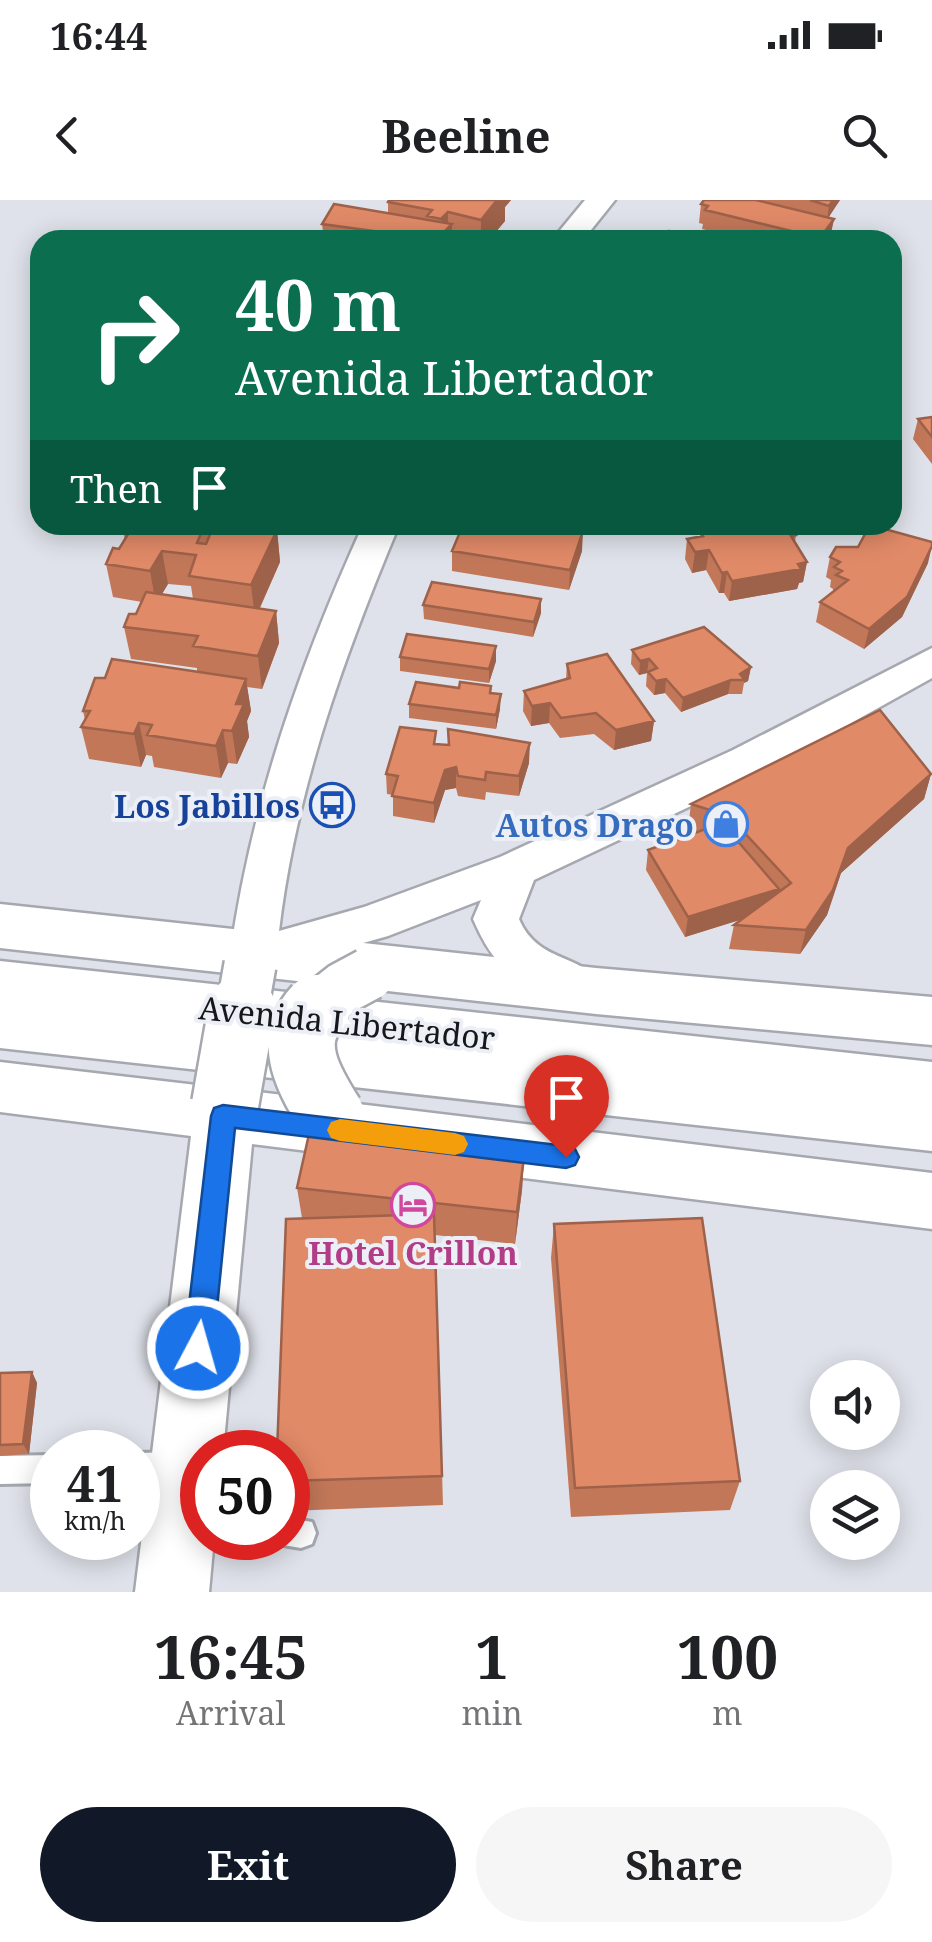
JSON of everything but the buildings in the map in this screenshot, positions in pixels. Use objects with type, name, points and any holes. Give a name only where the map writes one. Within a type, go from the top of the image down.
[{"type":"main road","name":"Avenida Libertador","points":[[0,926],[251,960],[932,1021]]},
{"type":"main road","points":[[175,1517],[224,1111],[251,960]]},
{"type":"main road","points":[[337,1123],[302,1064],[305,1023],[316,1003],[378,971]]},
{"type":"main road","name":"Avenida Libertador","points":[[0,984],[932,1087]]},
{"type":"main road","name":"Avenida Libertador","points":[[0,1024],[932,1125]]},
{"type":"main road","points":[[0,1087],[337,1123],[932,1201]]},
{"type":"street","points":[[576,230],[601,200]]},
{"type":"street","points":[[377,535],[336,626],[280,806],[258,901],[251,960],[372,923],[516,869],[748,761],[932,661]]},
{"type":"street","points":[[516,869],[496,920],[506,946],[533,970],[596,991]]},
{"type":"lane","points":[[0,1470],[30,1469]]},
{"type":"slow traffic","points":[[340,1130],[455,1144]]},
{"type":"place","name":"Los Jabillos","points":[[332,805]]},
{"type":"place","name":"Autos Drago","points":[[726,824]]},
{"type":"place","name":"Hotel Crillon","points":[[413,1205]]},
{"type":"route","points":[[198,1348],[223,1116],[566,1157]]}]
